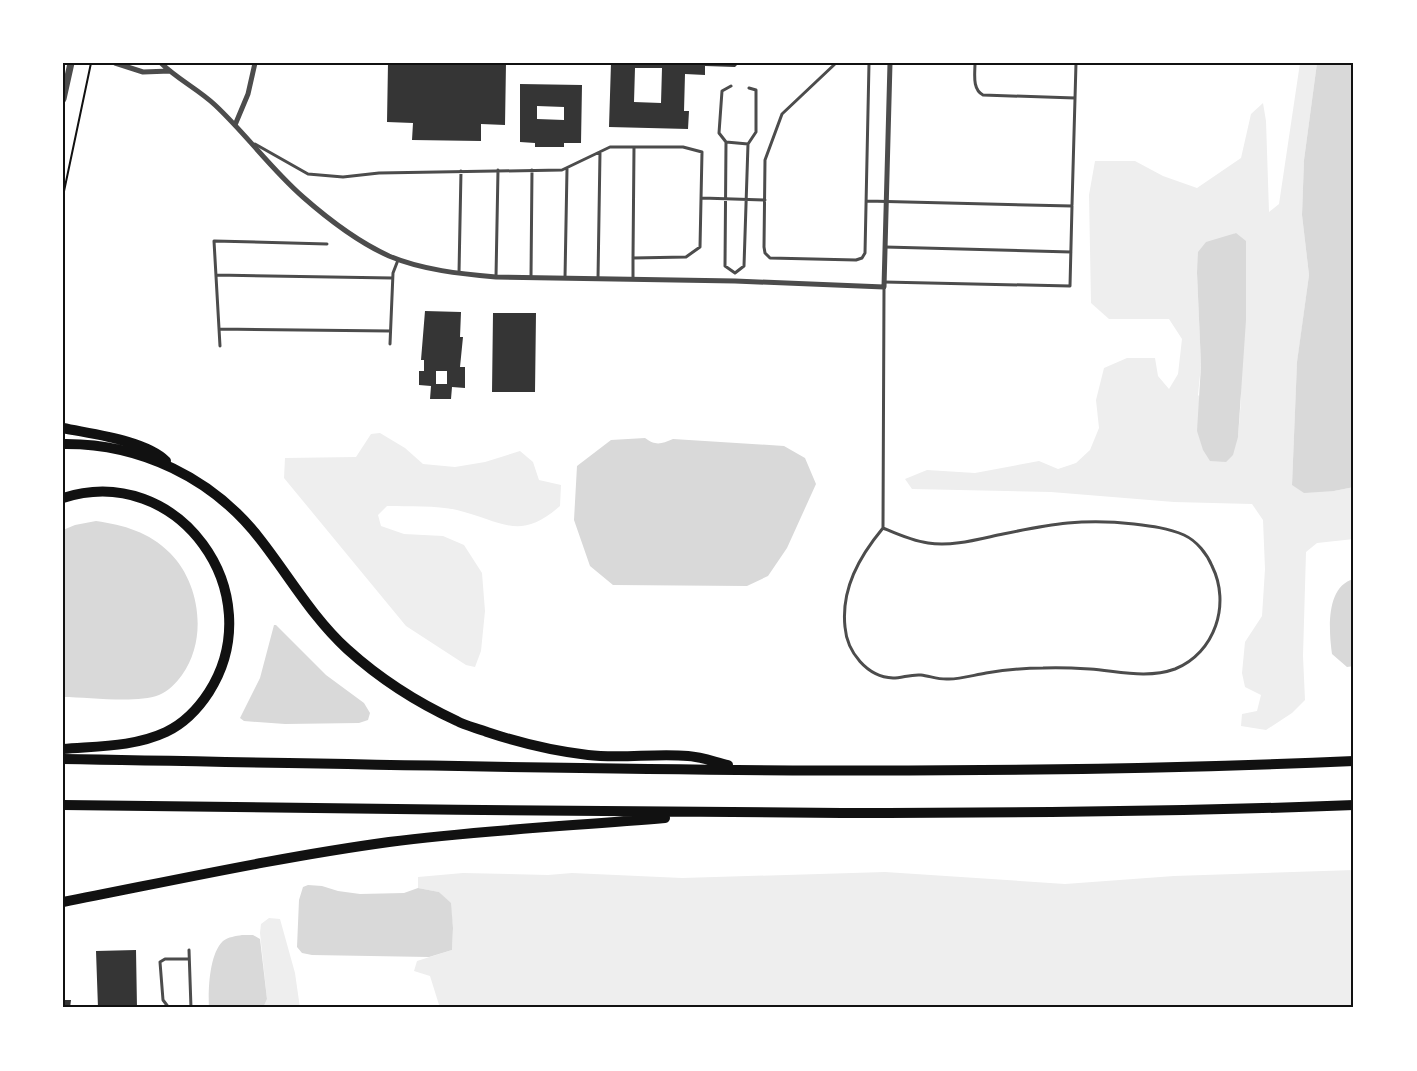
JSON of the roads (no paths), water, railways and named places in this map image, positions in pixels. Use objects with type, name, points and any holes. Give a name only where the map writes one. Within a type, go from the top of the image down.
[{"type":"highway","points":[[63,428],[123,440],[160,455],[172,467]]},
{"type":"highway","points":[[63,444],[80,443],[115,448],[172,467],[200,483],[238,513],[314,613],[347,649],[389,682],[450,718],[529,746],[590,755],[690,756],[749,770]]},
{"type":"highway","points":[[63,498],[97,491],[124,493],[159,505],[185,523],[197,535],[215,563],[226,599],[229,631],[222,667],[216,681],[194,713],[181,723],[148,739],[129,744],[63,749]]},
{"type":"highway","points":[[63,759],[948,771],[1205,768],[1354,761]]},
{"type":"highway","points":[[63,805],[720,813],[1174,810],[1354,805]]},
{"type":"highway","points":[[63,902],[289,859],[387,843],[458,834],[558,828],[720,813]]},
{"type":"street","points":[[63,99],[71,63]]},
{"type":"street","points":[[116,63],[143,72],[170,71]]},
{"type":"street","points":[[161,63],[193,86],[302,196],[338,225],[389,256],[424,267],[496,277],[884,284],[890,63]]},
{"type":"street","points":[[235,126],[248,94],[255,63]]},
{"type":"lane","points":[[836,63],[779,119],[765,160],[764,248],[768,257],[856,260],[862,258],[866,250],[869,63]]},
{"type":"lane","points":[[975,63],[975,86],[983,95],[1075,98]]},
{"type":"lane","points":[[883,528],[928,543],[952,544],[1058,522],[1085,520],[1121,522],[1171,530],[1187,536],[1209,558],[1220,588],[1221,607],[1217,622],[1209,641],[1200,653],[1188,662],[1162,672],[1124,673],[1047,668],[1004,670],[950,680],[920,675],[894,678],[877,674],[867,668],[851,648],[845,636],[844,620],[848,586],[864,551],[883,528],[884,284],[1070,286],[1076,63]]},
{"type":"lane","points":[[731,86],[722,91],[719,133],[726,142],[725,266],[735,273]]},
{"type":"lane","points":[[735,273],[744,266],[748,144],[756,132],[756,90],[749,88]]},
{"type":"lane","points":[[250,142],[308,174],[343,177],[379,173],[567,169],[610,147],[683,147],[702,152],[700,247],[686,257],[633,258]]},
{"type":"lane","points":[[726,142],[748,144]]},
{"type":"lane","points":[[633,279],[634,147]]},
{"type":"lane","points":[[598,279],[600,152]]},
{"type":"lane","points":[[565,278],[567,169]]},
{"type":"lane","points":[[496,277],[498,170]]},
{"type":"lane","points":[[531,278],[532,170]]},
{"type":"lane","points":[[459,273],[461,171]]},
{"type":"lane","points":[[702,198],[765,200]]},
{"type":"lane","points":[[867,201],[1072,206]]},
{"type":"lane","points":[[220,346],[213,241],[327,244]]},
{"type":"lane","points":[[885,247],[1071,252]]},
{"type":"lane","points":[[390,344],[392,278],[399,259]]},
{"type":"lane","points":[[735,273],[735,281]]},
{"type":"lane","points":[[216,274],[392,278]]},
{"type":"lane","points":[[219,329],[390,331]]},
{"type":"lane","points":[[189,950],[190,1008]]},
{"type":"lane","points":[[169,1008],[163,1000],[160,962],[165,959],[189,959]]}]
